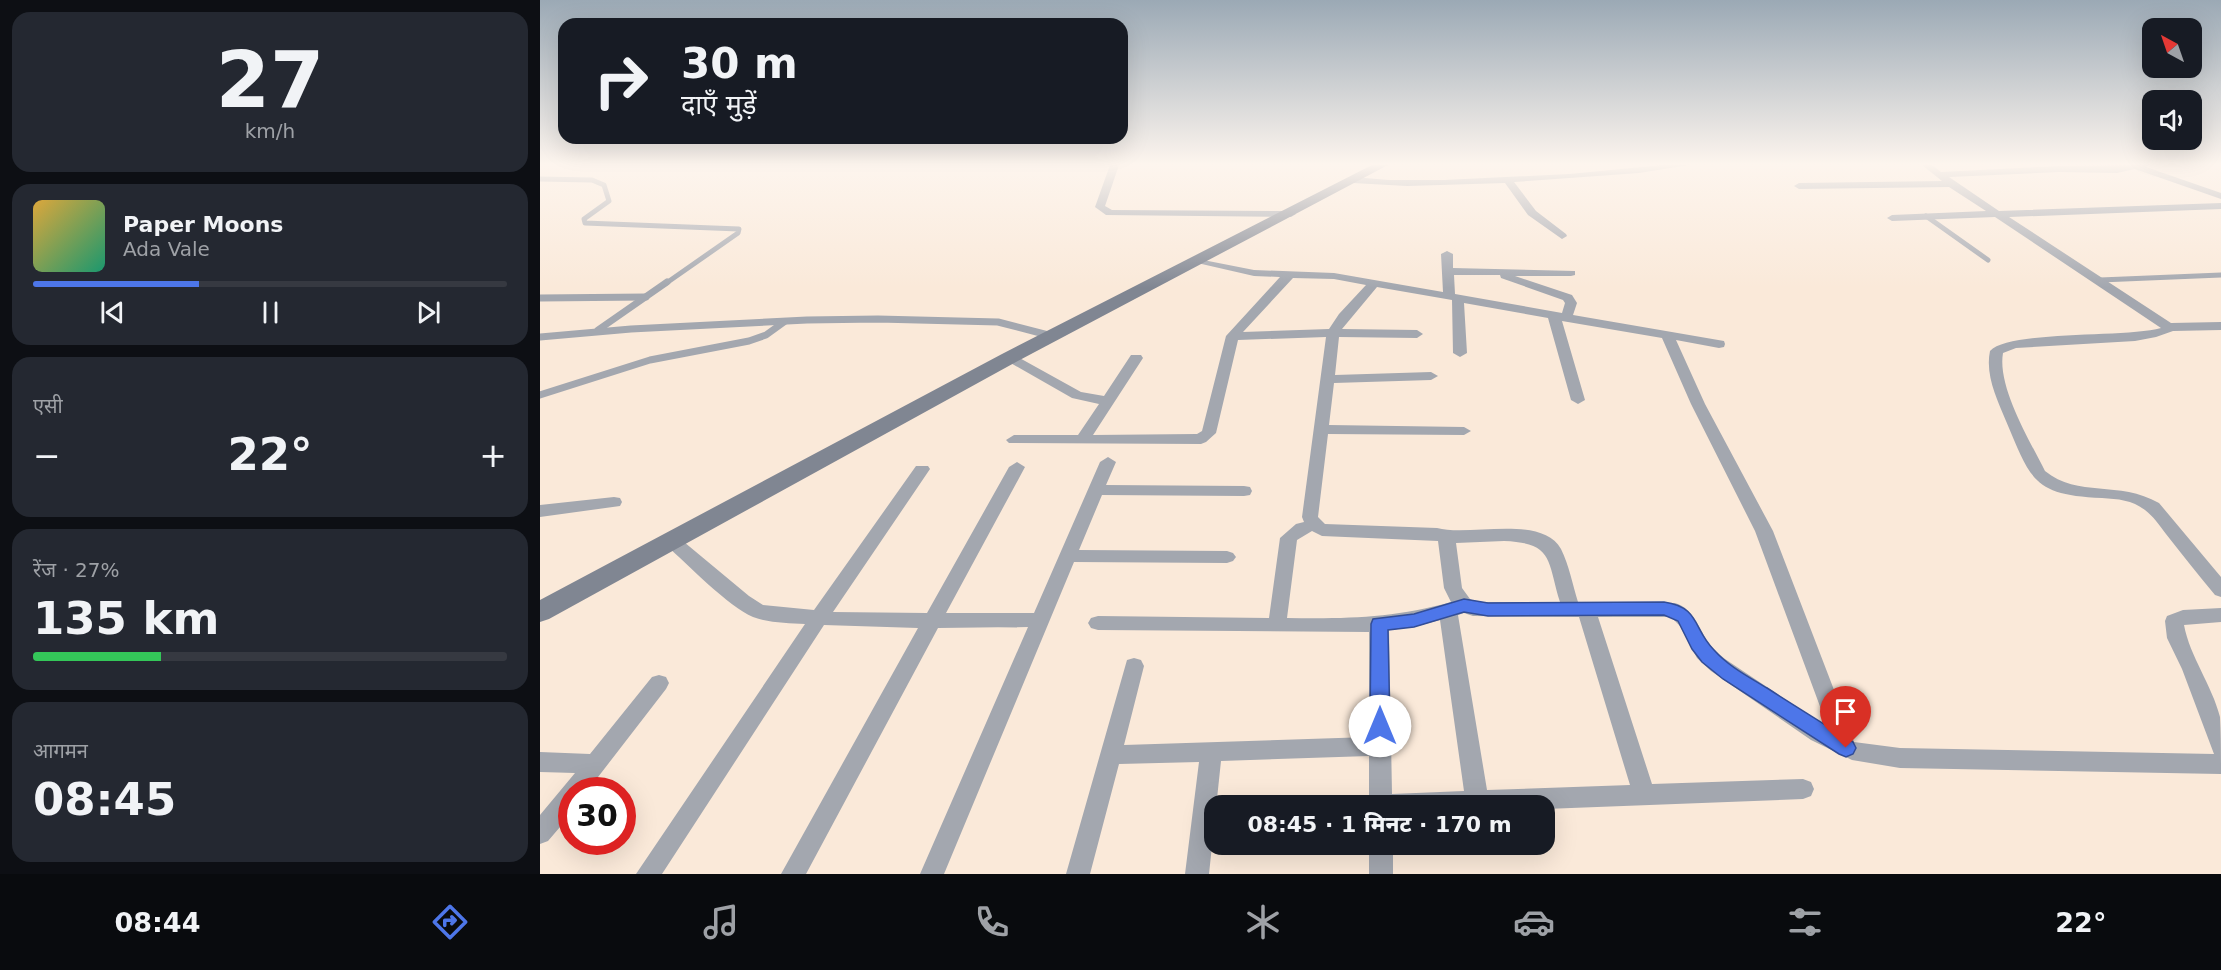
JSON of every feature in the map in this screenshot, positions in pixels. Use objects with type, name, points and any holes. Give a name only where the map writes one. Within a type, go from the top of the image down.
[{"type":"main road","points":[[540,612],[1008,358],[1307,206]]},
{"type":"street","points":[[1101,206],[1110,213],[1292,214]]},
{"type":"street","points":[[1527,206],[1532,213],[1563,236]]},
{"type":"street","points":[[1986,206],[2168,327],[2221,326]]},
{"type":"street","points":[[1892,218],[2218,208]]},
{"type":"street","points":[[1447,254],[1460,353]]},
{"type":"street","points":[[1197,260],[1254,273],[1334,276],[1719,344]]},
{"type":"street","points":[[1448,271],[1571,273]]},
{"type":"street","points":[[1493,272],[1568,298],[1571,303],[1560,317]]},
{"type":"street","points":[[1014,440],[1196,440],[1206,436],[1209,433],[1232,336],[1291,273]]},
{"type":"street","points":[[1373,284],[1343,316],[1333,333],[1310,517],[1314,525],[1322,530],[1336,532],[1437,534],[1446,537],[1513,535],[1544,541],[1550,545],[1578,609],[1644,795]]},
{"type":"street","points":[[1560,317],[1578,400]]},
{"type":"street","points":[[2168,327],[2160,333],[2037,341],[2001,348],[1995,354],[1994,362],[1999,388],[2038,474],[2046,483],[2067,491],[2124,495],[2145,501],[2153,507],[2221,591]]},
{"type":"street","points":[[1232,336],[1333,333],[1417,334]]},
{"type":"street","points":[[1667,334],[1698,404],[1764,531],[1846,748]]},
{"type":"street","points":[[1008,358],[1077,395],[1108,401]]},
{"type":"street","points":[[1083,439],[1136,358]]},
{"type":"street","points":[[1329,379],[1431,376]]},
{"type":"street","points":[[1322,429],[1464,431]]},
{"type":"street","points":[[932,874],[1108,462]]},
{"type":"street","points":[[793,874],[1017,466]]},
{"type":"street","points":[[648,874],[819,618],[922,469]]},
{"type":"street","points":[[1096,490],[1244,491]]},
{"type":"street","points":[[540,511],[614,502]]},
{"type":"street","points":[[1277,625],[1289,538],[1302,528],[1314,525]]},
{"type":"street","points":[[1446,537],[1452,590],[1457,600],[1456,609],[1476,795]]},
{"type":"street","points":[[672,541],[742,601],[758,611],[778,615],[863,621],[1042,620]]},
{"type":"street","points":[[1069,556],[1227,557]]},
{"type":"street","points":[[1098,623],[1356,626],[1414,621],[1456,609],[1675,610],[1685,616],[1698,644],[1715,662],[1801,722],[1846,748],[1872,755],[1900,758],[2221,764]]},
{"type":"street","points":[[2221,615],[2183,617],[2174,621],[2174,629],[2192,669],[2221,747]]},
{"type":"street","points":[[1379,624],[1381,795]]},
{"type":"street","points":[[1078,874],[1134,666]]},
{"type":"street","points":[[586,777],[659,683]]},
{"type":"street","points":[[1109,755],[1380,746]]},
{"type":"street","points":[[1197,874],[1211,752]]},
{"type":"street","points":[[540,762],[596,764]]},
{"type":"street","points":[[1555,798],[1803,789]]},
{"type":"street","points":[[540,833],[558,812]]},
{"type":"street","points":[[1381,855],[1381,874]]},
{"type":"lane","points":[[597,331],[738,233],[740,229],[585,223],[584,219],[602,206]]},
{"type":"lane","points":[[1926,216],[1988,261]]},
{"type":"lane","points":[[2100,280],[2221,275]]},
{"type":"lane","points":[[540,298],[646,297]]},
{"type":"lane","points":[[540,337],[597,331],[859,319],[998,322],[1053,336]]},
{"type":"lane","points":[[540,395],[650,360],[749,341],[766,335],[784,322]]},
{"type":"route","points":[[1380,726],[1379,624],[1414,621],[1464,606],[1473,609],[1664,608],[1675,610],[1685,616],[1690,622],[1698,644],[1708,657],[1730,674],[1810,728],[1846,748]]}]
